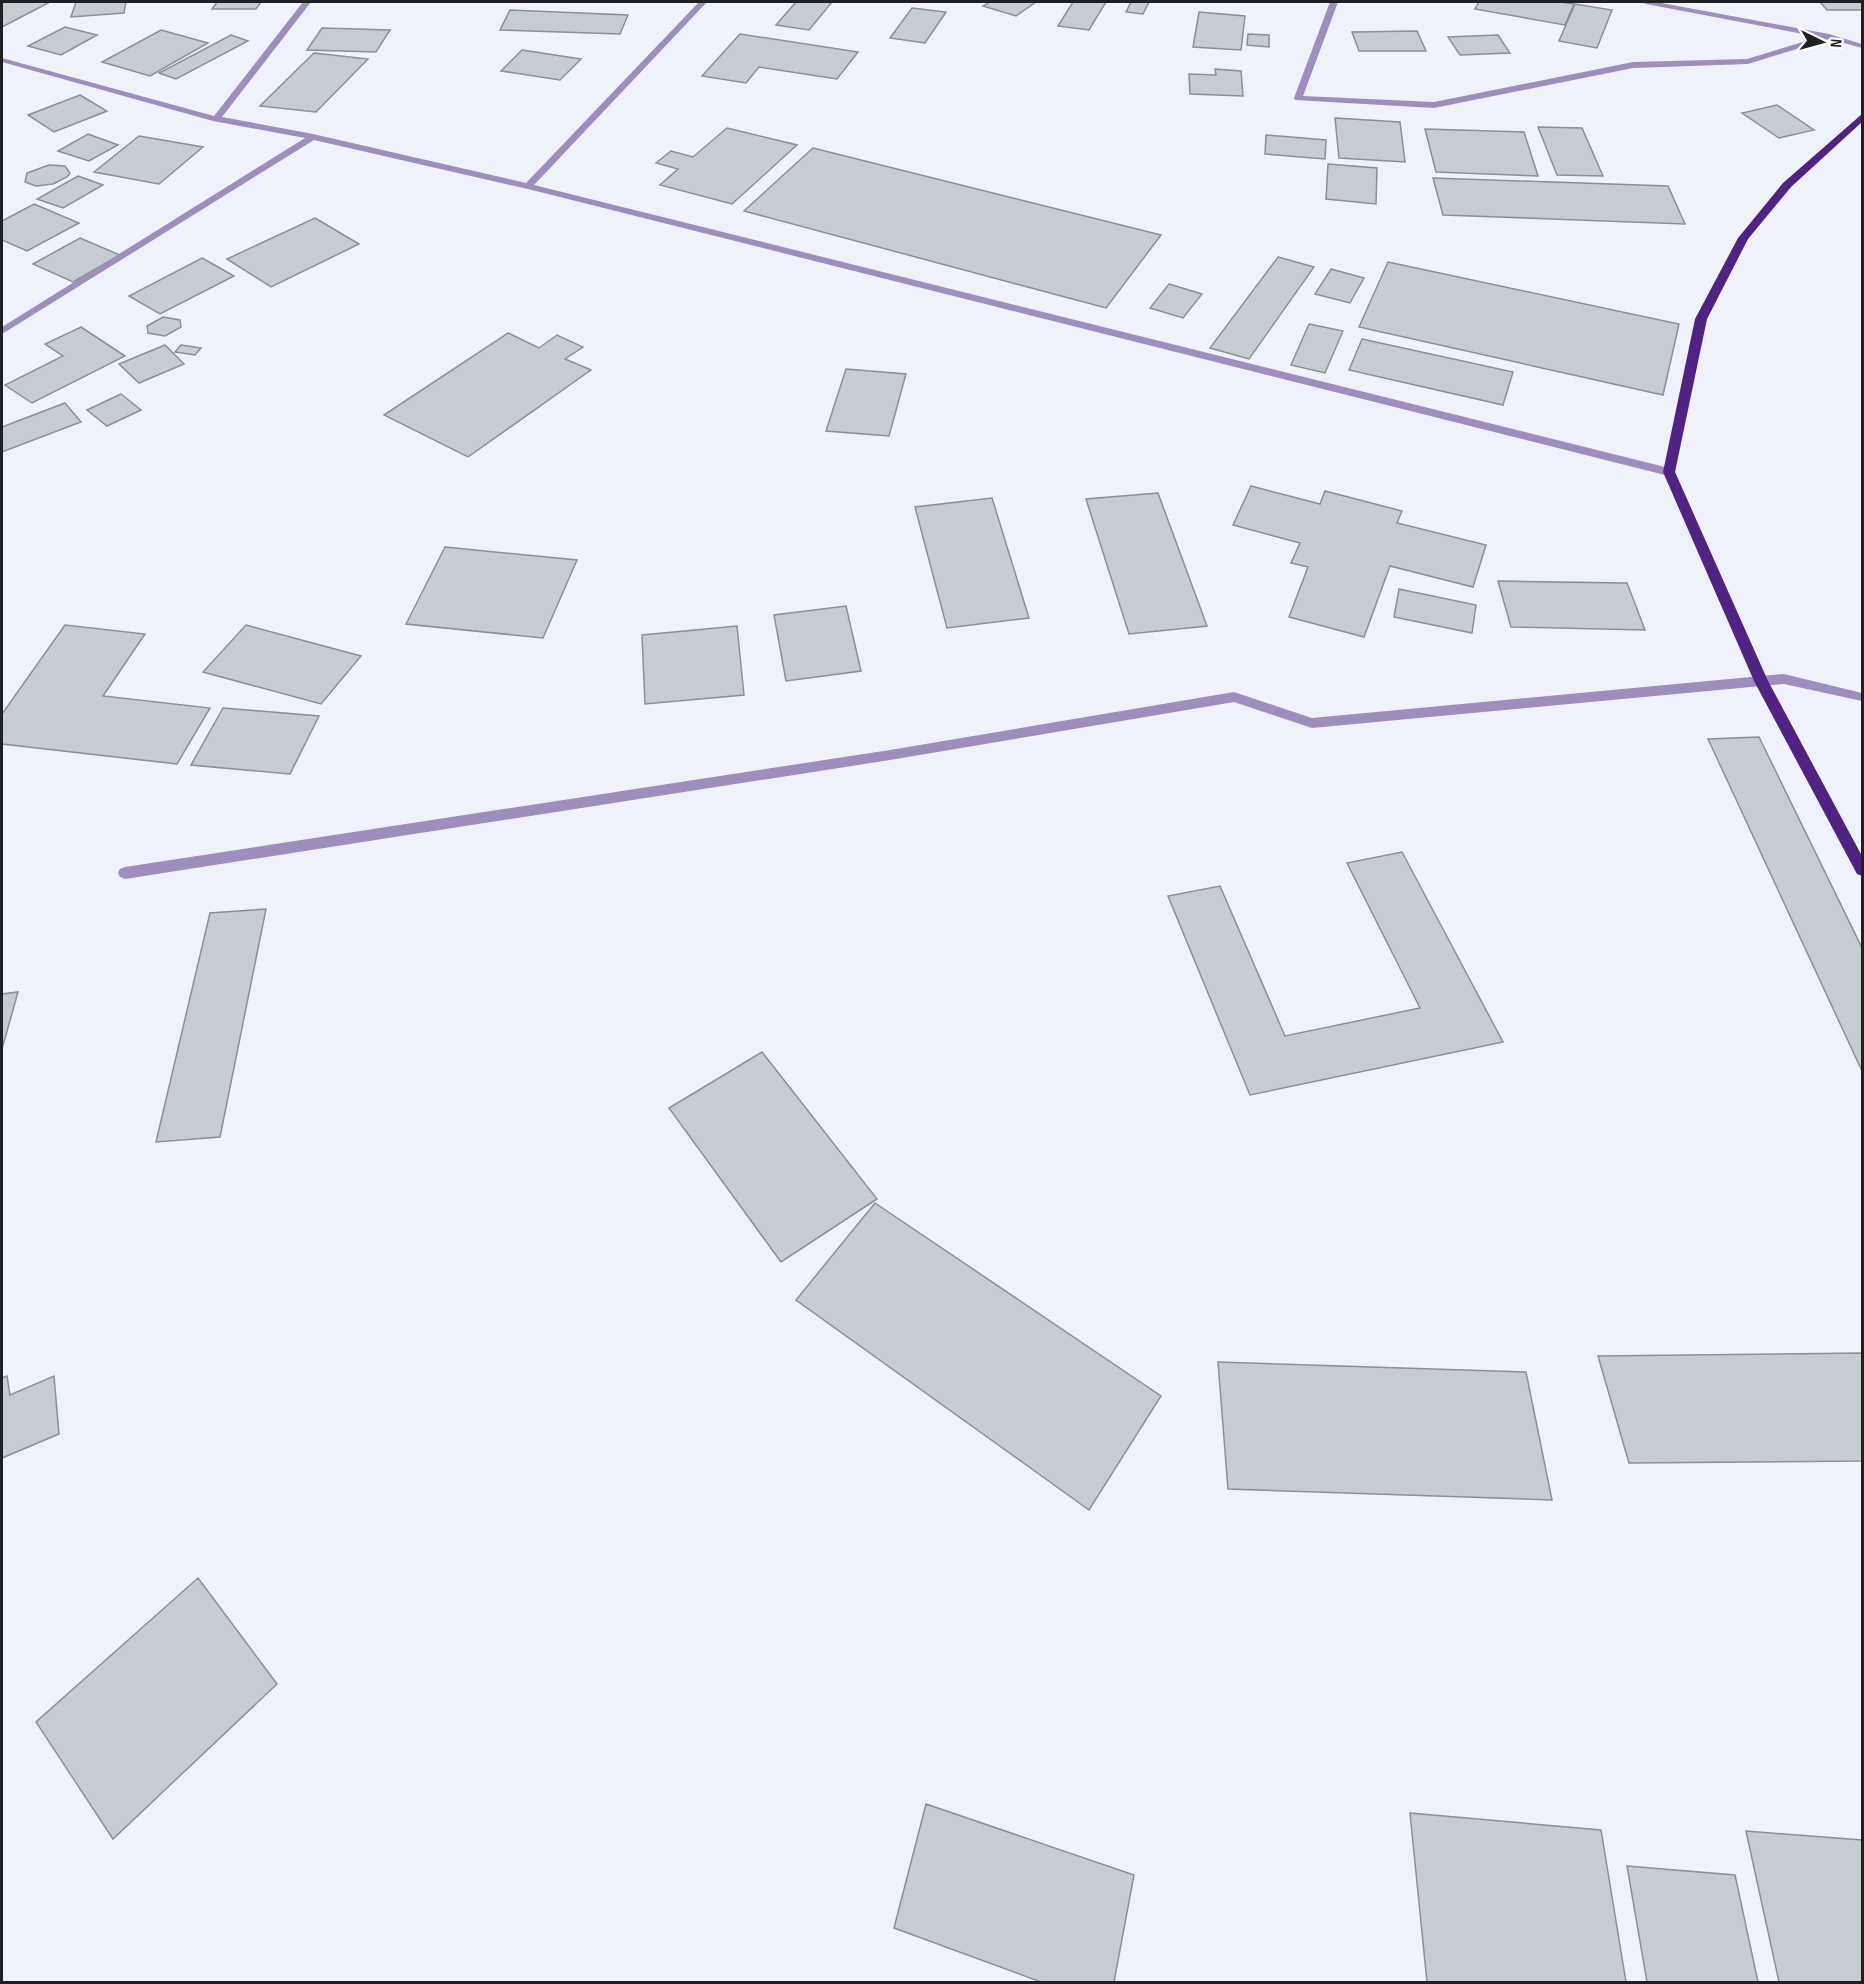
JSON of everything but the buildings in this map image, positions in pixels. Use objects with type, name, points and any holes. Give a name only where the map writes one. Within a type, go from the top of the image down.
[{"type":"highway","points":[[1863,117],[1787,185],[1743,238],[1701,319],[1669,472],[1761,681],[1863,870]]},
{"type":"street","points":[[216,119],[307,2]]},
{"type":"street","points":[[528,186],[703,2]]},
{"type":"street","points":[[1334,2],[1298,98],[1434,105],[1633,65],[1748,61],[1829,36]]},
{"type":"street","points":[[1646,2],[1829,36],[1863,46]]},
{"type":"street","points":[[2,60],[216,119],[313,137],[528,186],[1669,472]]},
{"type":"street","points":[[2,331],[313,137]]},
{"type":"street","points":[[124,873],[890,755],[1234,697],[1312,723],[1784,679],[1863,697]]}]
